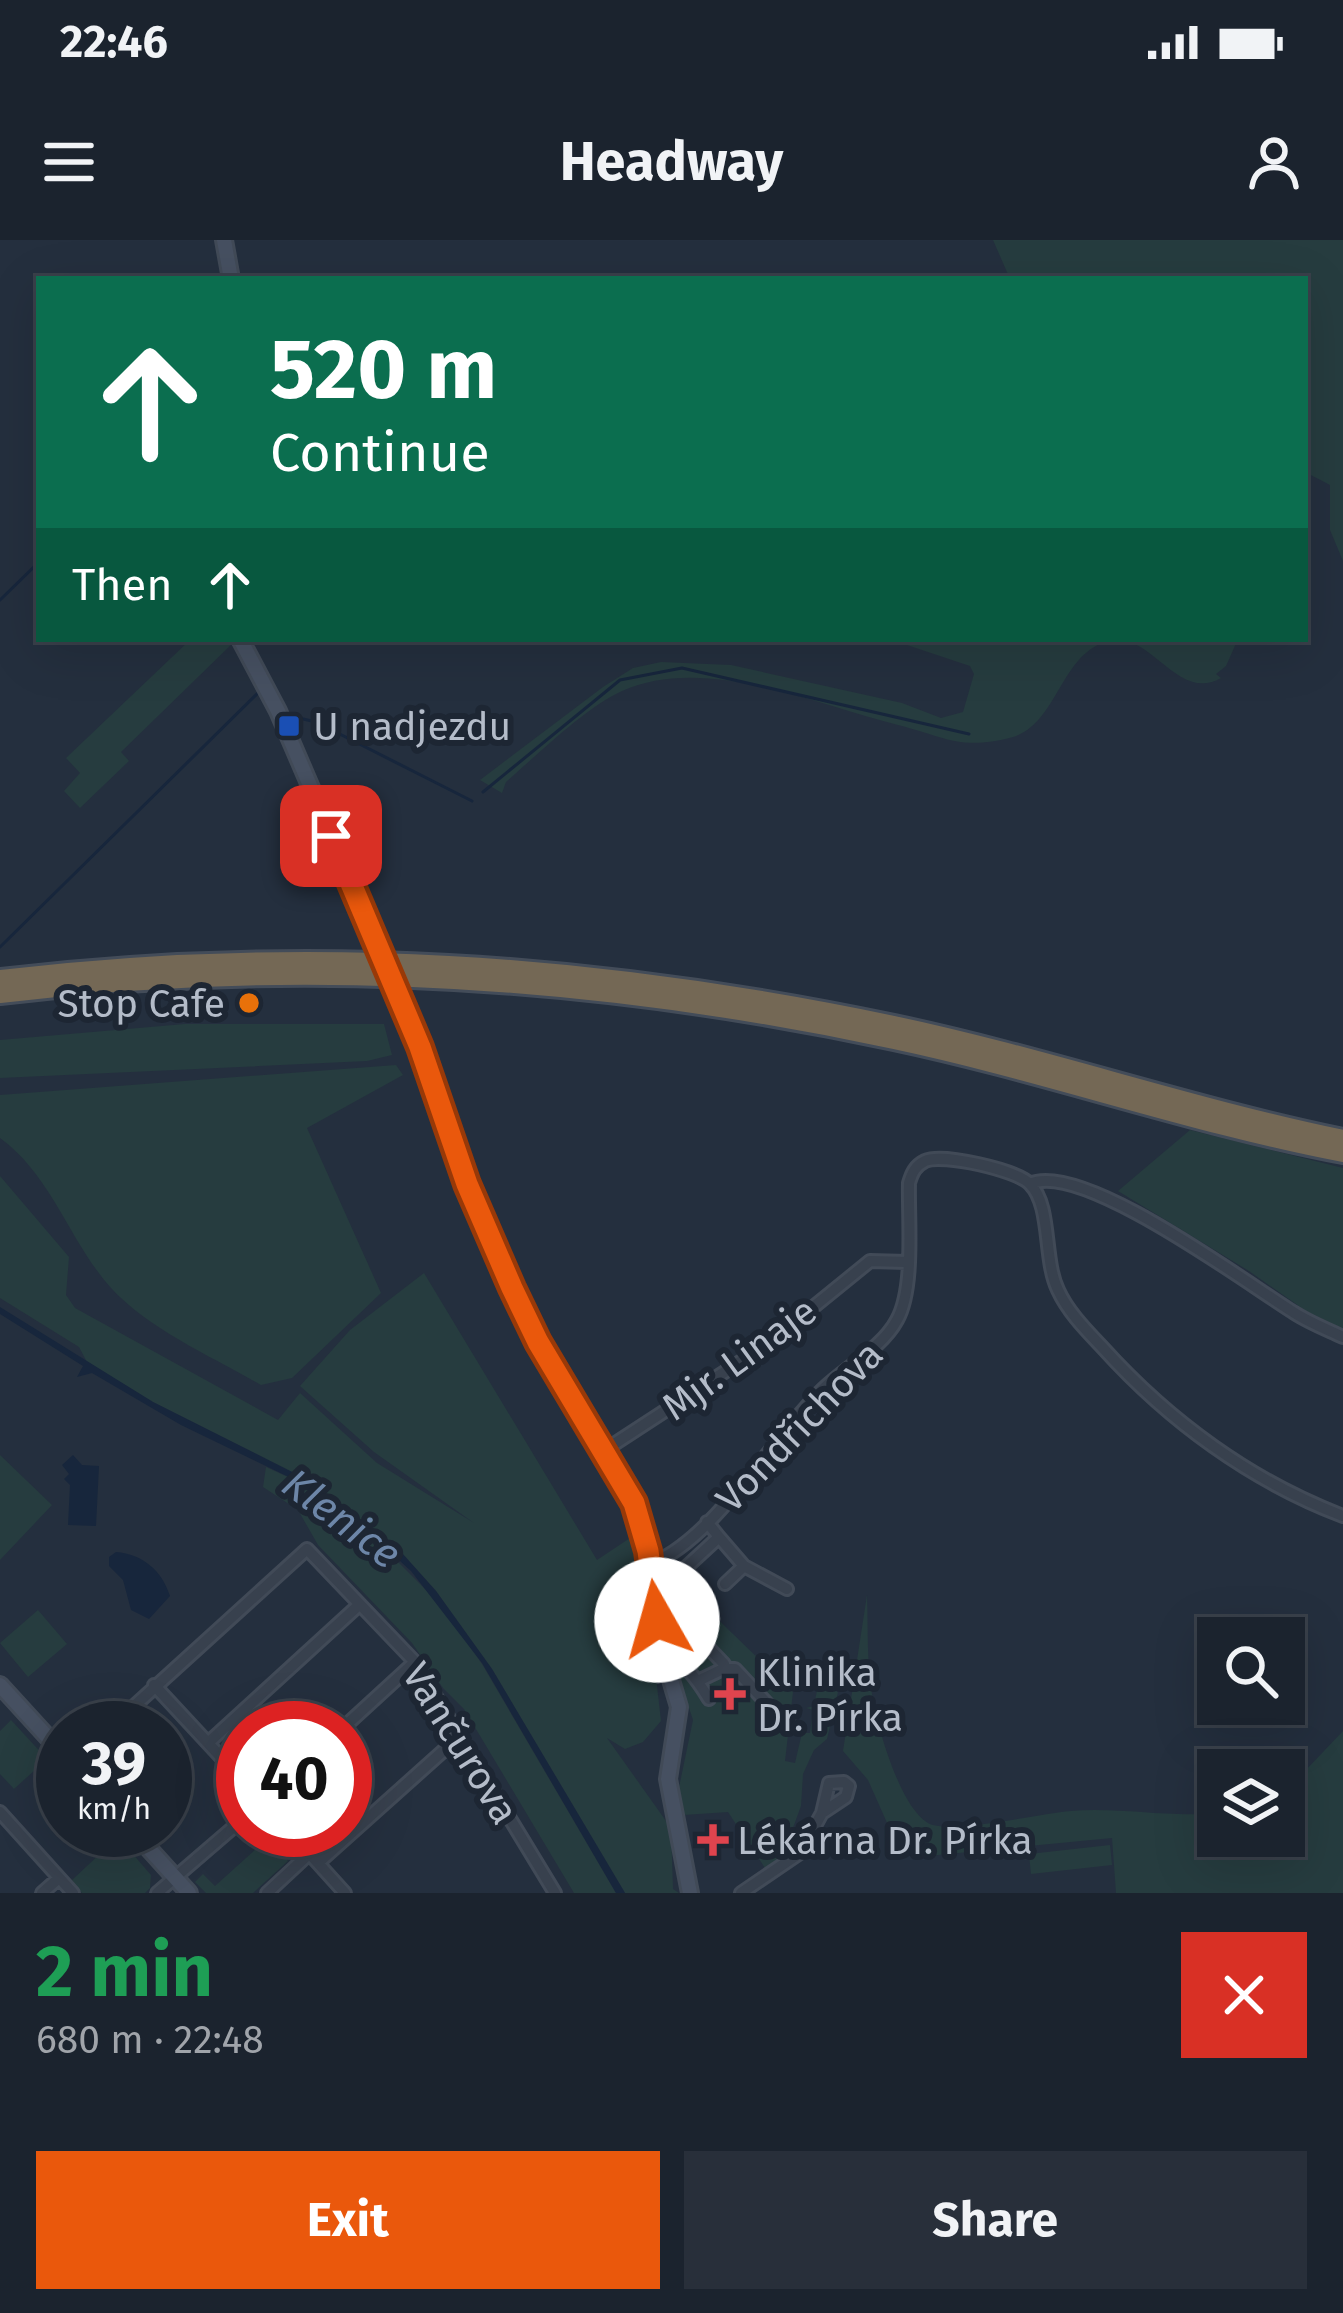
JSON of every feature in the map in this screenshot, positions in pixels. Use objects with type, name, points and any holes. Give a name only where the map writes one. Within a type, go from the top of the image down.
[{"type":"highway","points":[[0,980],[178,963],[293,958],[440,962],[581,975],[794,1005],[898,1026],[1343,1139]]},
{"type":"highway","points":[[0,994],[102,983],[264,976],[442,979],[609,992],[704,1004],[896,1041],[1343,1153]]},
{"type":"street","points":[[224,240],[230,276]]},
{"type":"street","points":[[242,642],[278,712],[369,923],[467,1184],[512,1288],[538,1342],[634,1503],[650,1564],[663,1653],[679,1707],[668,1779],[690,1893]]},
{"type":"street","name":"Vondřichova","points":[[650,1564],[678,1550],[707,1522],[817,1394],[890,1331],[904,1299],[909,1183],[921,1163],[940,1158],[1008,1171],[1030,1184]]},
{"type":"street","points":[[1343,1337],[1297,1315],[1112,1199],[1049,1178],[1030,1184],[1041,1202],[1055,1286],[1120,1368],[1226,1455],[1282,1489],[1343,1516]]},
{"type":"street","points":[[864,1246],[870,1261],[907,1262]]},
{"type":"street","name":"Mjr. Linaje","points":[[605,1450],[769,1343],[870,1261]]},
{"type":"street","points":[[707,1522],[744,1566],[787,1589]]},
{"type":"street","points":[[705,1603],[680,1573],[719,1537]]},
{"type":"street","name":"Vančurova","points":[[154,1685],[307,1549],[415,1662],[555,1893]]},
{"type":"street","points":[[725,1584],[744,1566]]},
{"type":"street","points":[[208,1743],[359,1605]]},
{"type":"street","points":[[681,1619],[724,1664],[723,1669]]},
{"type":"street","points":[[663,1653],[698,1681],[709,1699]]},
{"type":"street","points":[[372,1701],[415,1662]]},
{"type":"street","points":[[698,1681],[723,1669],[735,1670],[776,1713],[790,1715]]},
{"type":"street","points":[[0,1684],[36,1724]]},
{"type":"street","points":[[138,1701],[154,1685],[216,1752]]},
{"type":"street","points":[[267,1893],[461,1735]]},
{"type":"street","points":[[0,1812],[73,1893]]},
{"type":"street","points":[[741,1893],[800,1853],[822,1814]]},
{"type":"street","points":[[158,1893],[173,1886],[216,1845]]},
{"type":"street","points":[[152,1857],[173,1886],[189,1893]]},
{"type":"street","points":[[314,1858],[345,1893]]},
{"type":"street","points":[[42,1893],[59,1878]]},
{"type":"green space","points":[[993,240],[1343,240],[1343,561],[1330,530],[1330,485],[1308,474],[1308,276],[1009,276]]},
{"type":"green space","points":[[188,642],[234,642],[121,752],[129,761],[80,808],[64,791],[80,773],[66,758]]},
{"type":"green space","points":[[898,642],[1109,642],[1083,655],[1029,729],[995,741],[966,743],[941,738],[760,686],[688,678],[654,681],[622,691],[593,708],[506,782],[502,793],[480,780],[633,668],[661,662],[731,665],[902,703],[941,718],[963,712],[974,674],[970,666]]},
{"type":"green space","points":[[1129,642],[1237,642],[1226,666],[1216,674],[1221,678],[1206,683],[1180,676]]},
{"type":"green space","points":[[185,1024],[384,1024],[392,1055],[367,1061],[0,1078],[0,1040]]},
{"type":"green space","points":[[396,1065],[403,1075],[307,1128],[381,1293],[292,1378],[261,1385],[144,1317],[111,1288],[33,1171],[0,1138],[0,1095]]},
{"type":"green space","points":[[1190,1130],[1343,1168],[1343,1329],[1306,1311],[1118,1191]]},
{"type":"green space","points":[[0,1176],[69,1257],[66,1295],[75,1308],[278,1420],[300,1393],[377,1463],[474,1523],[374,1452],[300,1386],[350,1330],[424,1273],[597,1560],[630,1538],[642,1553],[661,1721],[643,1742],[625,1749],[607,1738],[671,1828],[673,1889],[679,1893],[625,1893],[492,1669],[436,1591],[401,1552],[300,1476],[153,1402],[87,1362],[79,1347],[0,1298]]},
{"type":"green space","points":[[0,1455],[52,1505],[0,1560]]},
{"type":"green space","points":[[266,1467],[299,1482],[369,1533],[438,1602],[482,1664],[616,1893],[574,1893],[464,1709],[412,1643],[318,1545],[298,1510],[263,1487]]},
{"type":"green space","points":[[668,1571],[793,1692],[785,1761],[795,1763],[802,1733],[810,1733],[813,1710],[806,1708],[814,1706],[818,1685],[838,1692],[827,1739],[814,1750],[803,1774],[801,1806],[783,1855],[765,1868],[728,1812],[683,1815],[677,1797],[693,1720],[667,1641],[660,1583]]},
{"type":"green space","points":[[867,1595],[876,1714],[899,1783],[921,1817],[933,1825],[980,1824],[1071,1811],[1197,1814],[1197,1857],[1305,1857],[1305,1771],[1343,1731],[1343,1893],[1116,1893],[1112,1838],[917,1857],[888,1825],[868,1780],[843,1751]]},
{"type":"green space","points":[[38,1610],[67,1644],[28,1677],[0,1643]]},
{"type":"green space","points":[[11,1720],[36,1747],[36,1769],[14,1789],[0,1774],[0,1731]]},
{"type":"green space","points":[[1110,1845],[1112,1865],[1031,1874],[1029,1854]]},
{"type":"green space","points":[[97,1857],[135,1857],[151,1875],[145,1893],[82,1893],[71,1881]]},
{"type":"green space","points":[[247,1857],[284,1857],[288,1861],[253,1893],[206,1893],[195,1882],[203,1874],[215,1886]]},
{"type":"water","points":[[0,1307],[153,1402],[300,1476],[401,1552],[436,1591],[492,1669],[625,1893],[616,1893],[482,1663],[411,1571],[369,1533],[299,1482],[181,1425],[92,1373],[77,1377],[83,1366],[0,1314]]},
{"type":"water","points":[[73,1455],[82,1465],[99,1466],[96,1526],[68,1525],[70,1485],[64,1479],[69,1474],[62,1465]]},
{"type":"water","points":[[116,1552],[143,1560],[166,1587],[170,1596],[149,1619],[131,1610],[123,1580],[109,1566],[109,1557]]},
{"type":"waterway","points":[[0,600],[36,565]]},
{"type":"waterway","points":[[483,792],[620,680],[682,668],[969,734]]},
{"type":"waterway","points":[[0,947],[259,692]]},
{"type":"waterway","points":[[299,718],[316,722],[472,801]]},
{"type":"place","name":"U nadjezdu","points":[[289,726]]},
{"type":"place","name":"Stop Cafe","points":[[249,1003]]},
{"type":"place","name":"Klinika Dr. Pírka","points":[[730,1694]]},
{"type":"place","name":"Lékárna Dr. Pírka","points":[[713,1840]]},
{"type":"route","points":[[331,836],[420,1047],[467,1184],[512,1288],[538,1342],[627,1486],[645,1536],[657,1620]]},
{"type":"water label","name":"Klenice","points":[[342,1518]]}]
